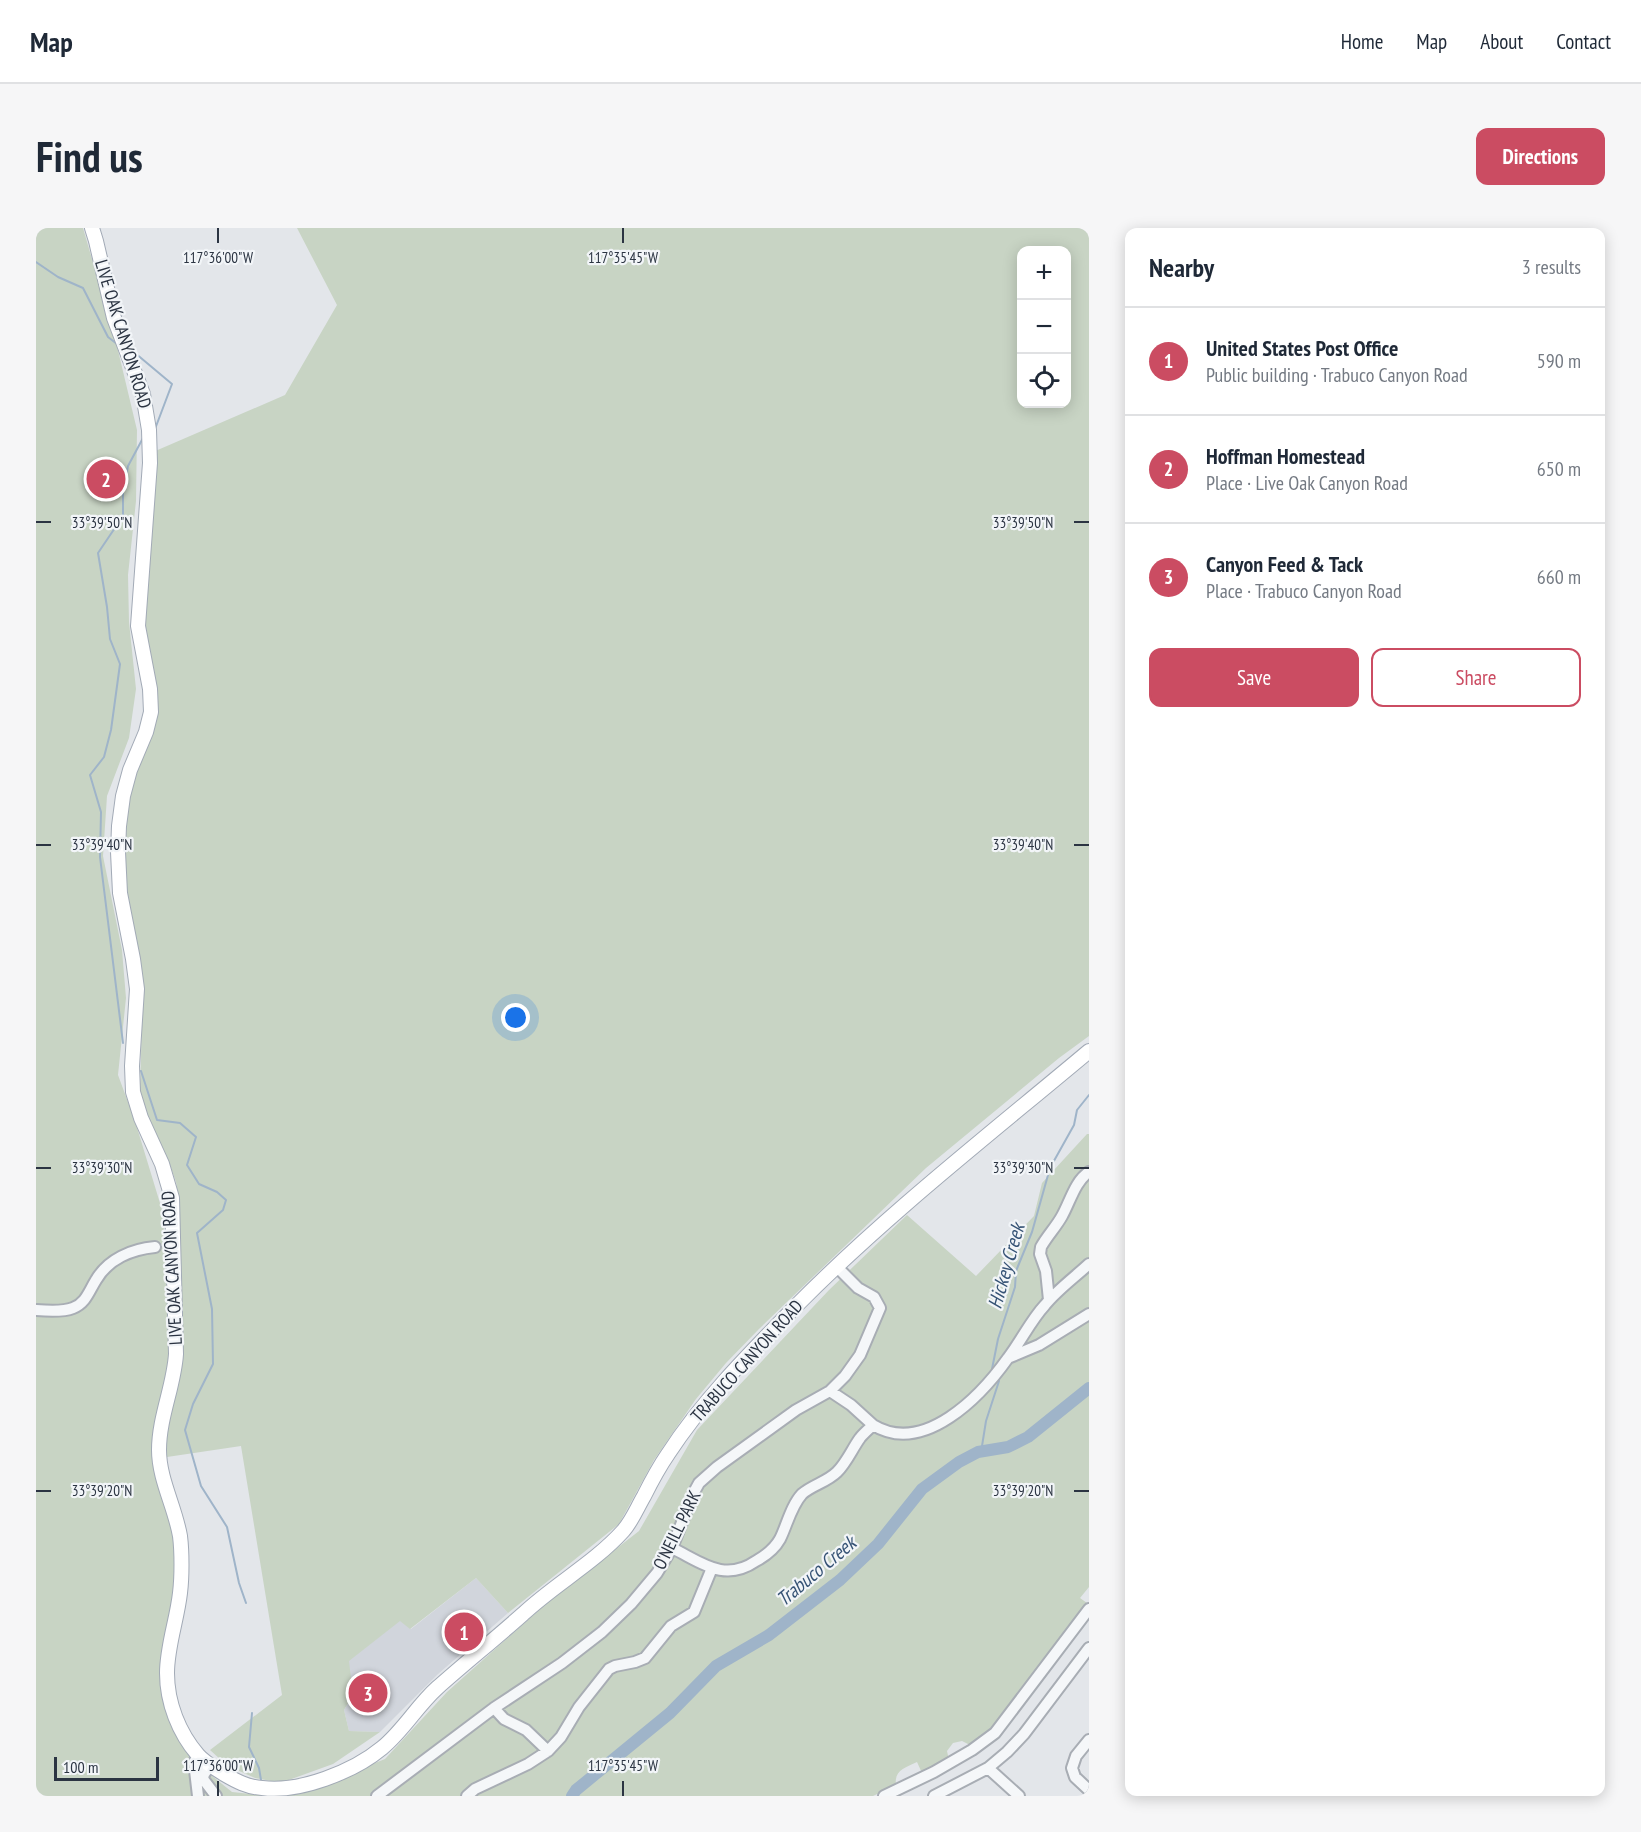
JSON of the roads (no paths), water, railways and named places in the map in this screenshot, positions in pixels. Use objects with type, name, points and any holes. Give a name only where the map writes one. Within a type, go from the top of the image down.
[{"type":"main road","name":"LIVE OAK CANYON ROAD","points":[[92,228],[114,318],[144,394],[149,430],[150,463],[138,626],[150,689],[151,712],[146,732],[130,770],[122,803],[118,836],[119,873],[137,989],[133,1092],[141,1118],[162,1164],[172,1198],[176,1354],[159,1450],[161,1468],[180,1538],[180,1591],[167,1674],[176,1719],[185,1737],[209,1764]]},
{"type":"main road","name":"TRABUCO CANYON ROAD","points":[[209,1764],[249,1786],[270,1789],[286,1788],[318,1781],[340,1772],[365,1760],[382,1748],[437,1688],[623,1531],[632,1520],[668,1454],[706,1403],[747,1357],[837,1267],[913,1199],[1089,1051]]},
{"type":"street","points":[[1049,1300],[1046,1271],[1040,1254],[1041,1247],[1063,1215],[1075,1188],[1089,1172]]},
{"type":"street","points":[[36,1310],[74,1308],[87,1298],[97,1278],[119,1256],[154,1247]]},
{"type":"street","points":[[830,1391],[883,1431],[897,1434],[938,1425],[957,1412],[995,1375],[1043,1306],[1089,1264]]},
{"type":"street","name":"O'NEILL PARK","points":[[377,1796],[494,1708],[602,1632],[631,1604],[657,1573],[672,1548],[699,1483],[717,1467],[796,1410],[830,1391],[845,1376],[860,1355],[880,1308],[874,1297],[858,1288],[837,1267]]},
{"type":"street","points":[[1008,1358],[1039,1345],[1089,1314]]},
{"type":"street","points":[[672,1548],[691,1560],[728,1572],[748,1567],[779,1542],[793,1508],[803,1494],[834,1474],[843,1465],[859,1439],[873,1425]]},
{"type":"street","points":[[466,1796],[475,1789],[528,1764],[548,1751],[561,1737],[579,1707],[609,1669],[645,1658],[671,1626],[694,1611],[712,1568]]},
{"type":"street","points":[[884,1796],[972,1750],[995,1733],[1089,1609]]},
{"type":"street","points":[[934,1796],[988,1768],[1007,1752],[1024,1734],[1089,1648]]},
{"type":"street","points":[[494,1708],[504,1719],[526,1730],[548,1751]]},
{"type":"street","points":[[1089,1740],[1076,1756],[1072,1768],[1075,1777],[1089,1790]]},
{"type":"street","points":[[209,1764],[194,1762],[201,1790],[216,1796]]},
{"type":"street","points":[[988,1768],[1019,1796]]},
{"type":"waterway","points":[[36,262],[58,277],[83,288],[108,337],[117,344]]},
{"type":"waterway","points":[[135,353],[172,384],[155,429]]},
{"type":"waterway","points":[[123,1043],[100,857],[101,812],[90,775],[104,757],[111,730],[120,664],[110,639],[98,553],[123,516],[123,491],[128,466],[143,438]]},
{"type":"waterway","points":[[141,1071],[157,1120],[180,1123],[196,1137],[187,1165],[199,1184],[217,1192],[226,1200],[223,1210],[197,1233],[212,1309],[213,1364],[193,1404],[185,1430],[201,1486],[227,1527],[239,1583],[246,1603]]},
{"type":"waterway","name":"Hickey Creek","points":[[994,1372],[992,1369],[998,1339],[1015,1287],[1016,1271],[1032,1232],[1050,1168],[1074,1125],[1077,1110],[1089,1095]]},
{"type":"waterway","name":"Hickey Creek","points":[[978,1452],[982,1446],[986,1421],[999,1381],[997,1377]]},
{"type":"waterway","name":"Trabuco Creek","points":[[572,1796],[576,1790],[670,1713],[716,1666],[769,1635],[840,1580],[878,1544],[922,1489],[959,1462],[978,1452],[1008,1447],[1028,1437],[1089,1388]]},
{"type":"waterway","points":[[252,1713],[249,1747],[259,1768],[261,1780]]},
{"type":"place","name":"Hoffman Homestead","points":[[106,479]]},
{"type":"place","name":"United States Post Office","points":[[464,1632]]},
{"type":"place","name":"Canyon Feed & Tack","points":[[368,1693]]}]
